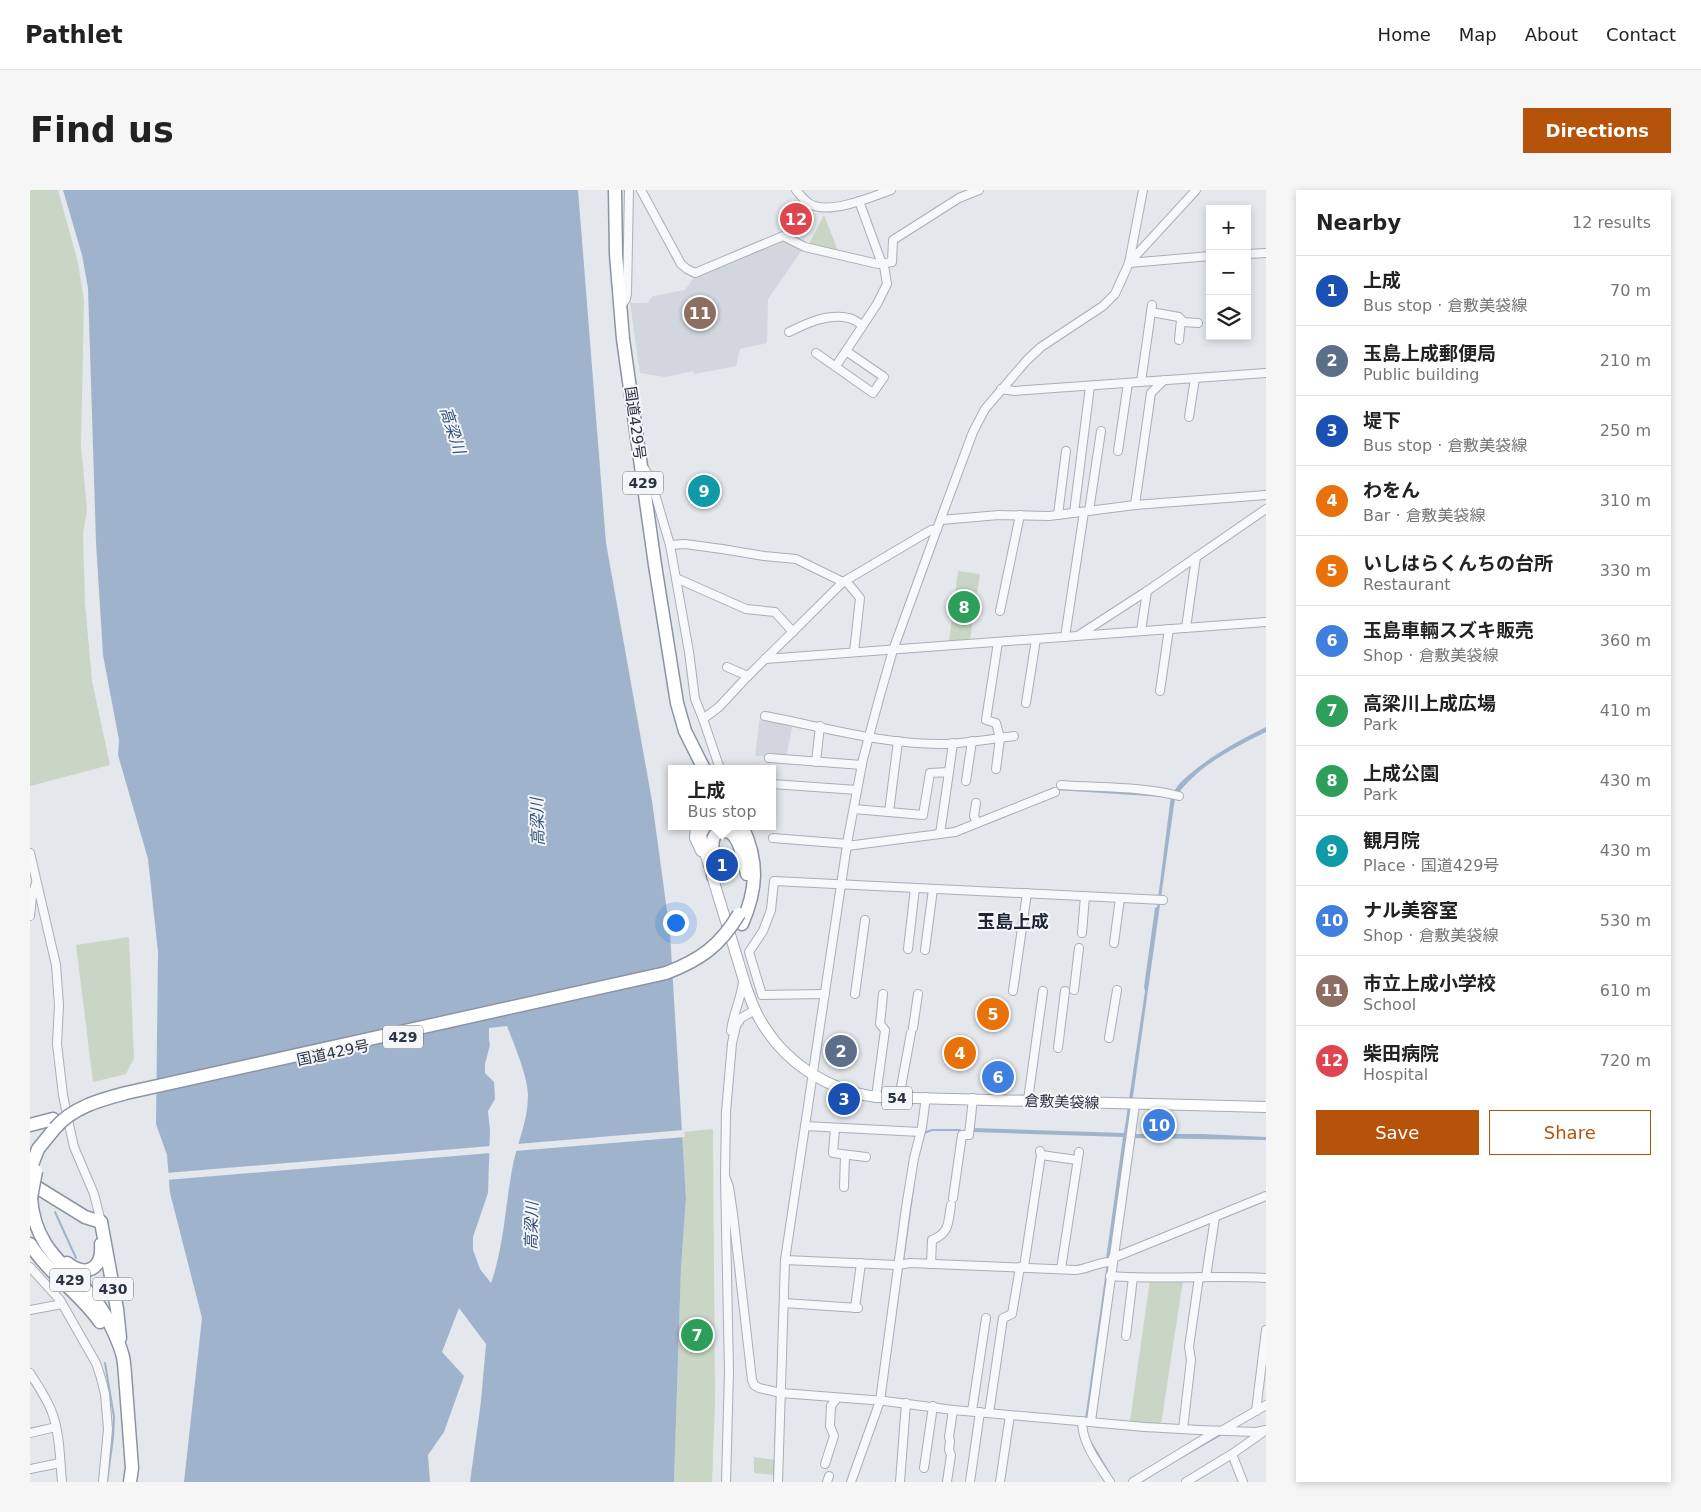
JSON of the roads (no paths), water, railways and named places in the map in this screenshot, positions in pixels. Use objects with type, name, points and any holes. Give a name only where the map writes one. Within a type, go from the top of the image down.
[{"type":"highway","name":"国道429号","points":[[615,190],[616,254],[620,307],[655,565],[677,703],[685,731],[702,765]]},
{"type":"highway","name":"国道429号","points":[[130,1482],[132,1468],[123,1357],[101,1308],[50,1251],[34,1223],[31,1198],[32,1169],[41,1158],[54,1128],[84,1106],[126,1093],[666,973],[690,963],[704,955],[740,919],[747,874],[742,841],[736,830]]},
{"type":"highway","name":"国道429号","points":[[30,1125],[63,1128],[86,1112],[99,1106],[129,1098],[668,979],[694,969],[727,945],[752,899],[754,874],[751,849],[744,830]]},
{"type":"highway","points":[[713,876],[715,863],[713,839],[716,834],[725,831],[729,832],[738,842],[747,874]]},
{"type":"highway","points":[[30,1183],[85,1217],[101,1222]]},
{"type":"highway","points":[[85,1217],[95,1234],[96,1264]]},
{"type":"highway","name":"429","points":[[96,1264],[101,1255],[101,1222]]},
{"type":"highway","name":"430","points":[[101,1222],[117,1309],[123,1357]]},
{"type":"highway","name":"国道429号","points":[[30,1226],[45,1253],[87,1296],[102,1319],[109,1334],[126,1390]]},
{"type":"highway","name":"430","points":[[30,1244],[50,1270],[91,1309],[109,1334]]},
{"type":"highway","name":"国道429号","points":[[50,1251],[76,1270],[89,1270],[96,1264]]},
{"type":"main road","points":[[696,830],[695,838],[698,848],[709,862]]},
{"type":"main road","name":"倉敷美袋線","points":[[704,830],[702,834],[703,846],[755,1010],[772,1038],[788,1055],[813,1075],[836,1087],[876,1097],[1266,1107]]},
{"type":"street","points":[[620,307],[627,294],[629,190]]},
{"type":"street","points":[[641,190],[681,264],[686,269],[695,273],[783,236],[806,247],[882,264],[892,262],[893,240],[959,198],[979,190]]},
{"type":"street","points":[[796,190],[809,204],[819,208],[830,208],[859,201],[891,190]]},
{"type":"street","points":[[778,1482],[778,1392],[785,1260],[813,1075],[822,994],[868,737],[893,650],[973,432],[984,410],[1026,360],[1041,347],[1103,306],[1115,294],[1129,263],[1143,190]]},
{"type":"street","points":[[1129,263],[1196,190]]},
{"type":"street","points":[[836,366],[877,304],[887,284],[884,266],[859,201]]},
{"type":"street","points":[[1251,254],[1266,253]]},
{"type":"street","points":[[1129,263],[1206,256]]},
{"type":"street","points":[[1141,382],[1151,309],[1179,317],[1183,322],[1198,324]]},
{"type":"street","points":[[789,332],[804,324],[830,317],[850,318],[863,325]]},
{"type":"street","points":[[1179,340],[1181,320]]},
{"type":"street","points":[[816,352],[873,393],[884,377],[846,351]]},
{"type":"street","points":[[1001,389],[1014,391],[1266,373]]},
{"type":"street","points":[[1189,417],[1195,378]]},
{"type":"street","points":[[1135,505],[1150,393],[1164,380]]},
{"type":"street","points":[[1118,451],[1128,383]]},
{"type":"street","points":[[1074,513],[1090,386]]},
{"type":"street","points":[[1065,637],[1086,511],[1102,431]]},
{"type":"street","points":[[1058,515],[1066,450]]},
{"type":"street","points":[[640,464],[646,468],[650,476],[670,545],[689,652],[695,699],[719,765]]},
{"type":"street","points":[[941,520],[999,515],[1058,515],[1135,505],[1266,495]]},
{"type":"street","points":[[1077,636],[1147,591],[1266,509]]},
{"type":"street","points":[[1000,611],[1020,515]]},
{"type":"street","points":[[702,719],[719,707],[765,659],[845,582],[931,530],[937,529]]},
{"type":"street","points":[[670,545],[685,544],[722,548],[764,556],[796,559],[845,582],[860,598],[854,652]]},
{"type":"street","points":[[1186,628],[1196,557]]},
{"type":"street","points":[[676,578],[746,608],[775,612],[793,632]]},
{"type":"street","points":[[1141,631],[1147,591]]},
{"type":"street","points":[[765,659],[1266,622]]},
{"type":"street","points":[[1160,691],[1169,629]]},
{"type":"street","points":[[1026,703],[1036,639]]},
{"type":"street","points":[[996,769],[1000,738],[996,723],[986,720],[998,642]]},
{"type":"street","points":[[727,667],[748,676]]},
{"type":"street","points":[[764,716],[868,737],[898,741],[953,743],[1014,736]]},
{"type":"street","points":[[816,762],[820,726]]},
{"type":"street","points":[[889,812],[898,741]]},
{"type":"street","points":[[966,781],[972,741]]},
{"type":"street","points":[[941,832],[953,743]]},
{"type":"street","points":[[770,758],[862,765]]},
{"type":"street","points":[[854,809],[923,815],[930,773],[950,772]]},
{"type":"street","points":[[776,784],[857,790]]},
{"type":"street","points":[[1061,785],[1176,795]]},
{"type":"street","points":[[773,838],[848,845],[941,832],[956,832],[976,821],[1055,792]]},
{"type":"street","points":[[976,804],[974,816],[976,821]]},
{"type":"street","points":[[30,853],[56,965],[59,998],[57,1044],[63,1095],[74,1147],[94,1194],[101,1222]]},
{"type":"street","points":[[30,916],[32,896],[37,881]]},
{"type":"street","points":[[822,994],[762,995],[750,952],[763,931],[771,910],[774,881],[1163,900]]},
{"type":"street","points":[[908,949],[915,888]]},
{"type":"street","points":[[925,950],[933,889]]},
{"type":"street","points":[[1013,991],[1027,893]]},
{"type":"street","points":[[1082,933],[1085,896]]},
{"type":"street","points":[[1114,943],[1120,898]]},
{"type":"street","points":[[855,994],[865,920]]},
{"type":"street","points":[[1074,990],[1079,948]]},
{"type":"street","points":[[730,1063],[729,1041],[732,1022],[740,1000],[744,979]]},
{"type":"street","points":[[1109,1038],[1117,990]]},
{"type":"street","points":[[1028,1100],[1043,991]]},
{"type":"street","points":[[1058,1048],[1065,991]]},
{"type":"street","points":[[876,1097],[885,1030],[880,1024],[883,994]]},
{"type":"street","points":[[899,1098],[918,994]]},
{"type":"street","points":[[726,1482],[729,1372],[725,1121],[732,1043],[736,1026],[740,1018],[755,1010]]},
{"type":"street","points":[[850,1482],[882,1401],[902,1264],[910,1183],[926,1097]]},
{"type":"street","points":[[931,1264],[932,1240],[942,1236],[947,1228],[962,1136],[970,1135],[973,1098]]},
{"type":"street","points":[[1110,1482],[1082,1432],[1086,1421],[1110,1276],[1110,1261],[1135,1105]]},
{"type":"street","points":[[805,1126],[920,1132]]},
{"type":"street","points":[[835,1128],[833,1154],[866,1157]]},
{"type":"street","points":[[989,1413],[1003,1318],[1012,1314],[1022,1267],[1040,1152],[1078,1156],[1061,1269]]},
{"type":"street","points":[[844,1187],[845,1156]]},
{"type":"street","points":[[725,1176],[729,1187],[733,1214],[754,1386],[778,1392],[1144,1427],[1265,1431]]},
{"type":"street","points":[[785,1260],[1084,1269],[1110,1261],[1266,1196]]},
{"type":"street","points":[[1183,1429],[1191,1360],[1189,1347],[1215,1216]]},
{"type":"street","points":[[784,1303],[856,1308],[861,1263]]},
{"type":"street","points":[[30,1267],[62,1304],[96,1363],[105,1394],[108,1429],[103,1482]]},
{"type":"street","points":[[1110,1276],[1266,1278]]},
{"type":"street","points":[[1126,1336],[1133,1277]]},
{"type":"street","points":[[30,1310],[62,1304]]},
{"type":"street","points":[[970,1482],[986,1318]]},
{"type":"street","points":[[1256,1411],[1266,1330]]},
{"type":"street","points":[[30,1373],[48,1402],[56,1427],[62,1482]]},
{"type":"street","points":[[825,1464],[834,1436],[830,1426],[831,1406],[837,1398]]},
{"type":"street","points":[[900,1482],[906,1403]]},
{"type":"street","points":[[1134,1482],[1266,1405]]},
{"type":"street","points":[[924,1468],[933,1406]]},
{"type":"street","points":[[947,1482],[951,1454],[949,1450],[949,1437],[953,1410]]},
{"type":"street","points":[[1000,1482],[1010,1415]]},
{"type":"street","points":[[30,1433],[56,1427]]},
{"type":"street","points":[[1186,1482],[1265,1431]]},
{"type":"street","points":[[1232,1454],[1243,1482]]},
{"type":"street","points":[[30,1470],[60,1463]]},
{"type":"street","points":[[125,1482],[132,1468]]},
{"type":"water","name":"高梁川","points":[[63,190],[578,190],[606,543],[652,801],[670,933],[686,1198],[681,1268],[674,1482],[470,1482],[481,1401],[486,1344],[459,1308],[442,1352],[464,1376],[444,1432],[428,1455],[430,1482],[184,1482],[202,1318],[170,1193],[167,1155],[156,1124],[158,952],[148,859],[118,755],[119,740],[103,655],[96,542],[88,288],[82,255]],"holes":[[[507,1026],[526,1080],[528,1096],[524,1124],[514,1161],[502,1241],[491,1283],[480,1269],[473,1250],[473,1237],[488,1193],[490,1130],[488,1111],[495,1099],[494,1082],[485,1073],[485,1064],[490,1045],[489,1028]]]},
{"type":"water","points":[[1266,727],[1266,732],[1228,752],[1204,768],[1193,777],[1175,798],[1131,1111],[1132,1134],[1203,1134],[1266,1137],[1266,1140],[1128,1138],[1110,1258],[1106,1259],[1123,1137],[973,1132],[973,1128],[1124,1133],[1155,908],[1157,907],[1171,795],[1192,772],[1233,745]]},
{"type":"waterway","points":[[1056,789],[1164,796]]},
{"type":"waterway","points":[[924,1133],[932,1130],[960,1130]]},
{"type":"waterway","points":[[903,1261],[914,1182]]},
{"type":"waterway","points":[[55,1212],[76,1258]]},
{"type":"waterway","points":[[1086,1420],[1108,1263]]},
{"type":"waterway","points":[[892,1338],[902,1266]]},
{"type":"waterway","points":[[105,1363],[114,1417],[107,1482]]},
{"type":"waterway","points":[[774,1482],[777,1397]]},
{"type":"waterway","points":[[1161,1469],[1222,1434]]},
{"type":"waterway","points":[[1090,1441],[1109,1473]]},
{"type":"place","name":"柴田病院","points":[[796,219]]},
{"type":"place","name":"市立上成小学校","points":[[700,313]]},
{"type":"place","name":"観月院","points":[[704,491]]},
{"type":"place","name":"上成公園","points":[[964,607]]},
{"type":"place","name":"上成","points":[[722,865]]},
{"type":"place","name":"いしはらくんちの台所","points":[[993,1014]]},
{"type":"place","name":"玉島上成郵便局","points":[[841,1051]]},
{"type":"place","name":"わをん","points":[[960,1053]]},
{"type":"place","name":"玉島車輛スズキ販売","points":[[998,1077]]},
{"type":"place","name":"堤下","points":[[844,1099]]},
{"type":"place","name":"ナル美容室","points":[[1159,1125]]},
{"type":"place","name":"高梁川上成広場","points":[[697,1335]]},
{"type":"district","name":"玉島上成","points":[[1013,922]]}]
